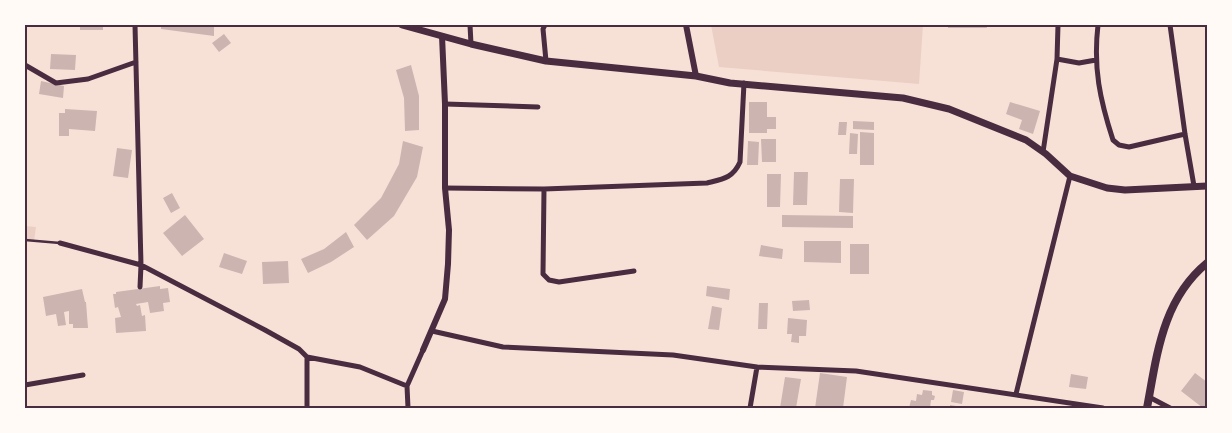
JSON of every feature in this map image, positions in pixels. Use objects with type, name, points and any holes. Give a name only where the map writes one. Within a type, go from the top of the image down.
[{"type":"main road","points":[[402,25],[470,44],[546,61],[696,76],[730,83],[904,98],[949,109],[1026,140],[1070,176],[1107,188],[1125,190],[1207,186]]},
{"type":"main road","points":[[1147,408],[1159,348],[1169,313],[1176,298],[1207,263]]},
{"type":"street","points":[[135,25],[140,287]]},
{"type":"street","points":[[470,25],[470,44]]},
{"type":"street","points":[[545,25],[543,29],[546,61]]},
{"type":"street","points":[[686,25],[696,76]]},
{"type":"street","points":[[1043,152],[1057,59],[1058,25]]},
{"type":"street","points":[[1098,25],[1096,60],[1098,85],[1113,140],[1118,146],[1129,147],[1184,134]]},
{"type":"street","points":[[1170,25],[1184,134],[1194,186]]},
{"type":"street","points":[[408,408],[407,386],[445,299],[449,230],[445,188],[445,104],[442,36]]},
{"type":"street","points":[[1057,59],[1079,63],[1096,60]]},
{"type":"street","points":[[25,64],[56,84],[88,79],[136,62]]},
{"type":"street","points":[[445,188],[544,189],[698,183],[724,179],[736,172],[740,162],[744,83]]},
{"type":"street","points":[[445,104],[538,108]]},
{"type":"street","points":[[1016,394],[1070,176]]},
{"type":"street","points":[[544,189],[543,274],[549,280],[559,282],[634,271]]},
{"type":"street","points":[[60,243],[141,265],[265,330],[298,349],[307,357],[360,367],[407,386]]},
{"type":"street","points":[[432,331],[504,347],[673,355],[757,367],[856,372],[1103,408]]},
{"type":"street","points":[[307,357],[307,408]]},
{"type":"street","points":[[750,408],[757,367]]},
{"type":"street","points":[[25,385],[84,375]]},
{"type":"street","points":[[1149,397],[1170,408]]},
{"type":"lane","points":[[25,240],[60,243]]},
{"type":"shaded area","points":[[711,25],[923,25],[919,84],[719,67]]},
{"type":"shaded area","points":[[25,226],[36,227],[34,241],[25,240]]},
{"type":"building","points":[[80,25],[103,25],[103,30],[80,30]]},
{"type":"building","points":[[161,25],[214,25],[214,36],[161,29]]},
{"type":"building","points":[[948,25],[986,25],[987,28],[948,28]]},
{"type":"building","points":[[224,34],[231,43],[219,52],[212,43]]},
{"type":"building","points":[[51,54],[76,55],[75,70],[50,69]]},
{"type":"building","points":[[411,65],[419,96],[419,130],[405,131],[404,98],[396,70]]},
{"type":"building","points":[[41,81],[64,86],[63,98],[39,94]]},
{"type":"building","points":[[749,102],[767,102],[767,117],[776,117],[776,129],[767,129],[767,133],[749,133]]},
{"type":"building","points":[[1010,102],[1040,111],[1033,134],[1019,129],[1022,120],[1006,114]]},
{"type":"building","points":[[65,109],[97,111],[95,131],[69,129],[69,136],[59,136],[59,113],[65,113]]},
{"type":"building","points":[[853,121],[874,122],[874,130],[853,129]]},
{"type":"building","points":[[839,122],[847,122],[846,135],[838,135]]},
{"type":"building","points":[[860,132],[874,133],[874,165],[860,165]]},
{"type":"building","points":[[850,133],[858,134],[857,154],[849,154]]},
{"type":"building","points":[[761,139],[776,139],[776,162],[762,162]]},
{"type":"building","points":[[403,141],[423,147],[417,177],[394,216],[367,240],[354,225],[381,198],[399,164]]},
{"type":"building","points":[[748,141],[759,142],[758,165],[747,165]]},
{"type":"building","points":[[117,148],[132,150],[128,178],[113,176]]},
{"type":"building","points":[[794,172],[808,172],[807,205],[793,205]]},
{"type":"building","points":[[767,174],[781,174],[780,207],[767,207]]},
{"type":"building","points":[[840,179],[854,179],[853,213],[839,212]]},
{"type":"building","points":[[172,193],[180,208],[171,213],[163,198]]},
{"type":"building","points":[[185,215],[204,239],[182,256],[163,233]]},
{"type":"building","points":[[782,215],[853,216],[853,228],[782,227]]},
{"type":"building","points":[[346,232],[354,247],[331,262],[308,273],[301,259],[324,249]]},
{"type":"building","points":[[804,241],[841,241],[841,263],[804,262]]},
{"type":"building","points":[[850,244],[869,244],[869,274],[850,274]]},
{"type":"building","points":[[761,245],[783,249],[782,259],[759,256]]},
{"type":"building","points":[[224,253],[247,261],[242,274],[219,267]]},
{"type":"building","points":[[288,261],[289,283],[263,284],[262,262]]},
{"type":"building","points":[[160,286],[160,289],[168,288],[170,302],[163,303],[164,311],[150,313],[148,302],[136,304],[137,306],[140,305],[142,316],[145,315],[146,331],[116,333],[115,318],[121,317],[118,307],[115,308],[113,294]]},
{"type":"building","points":[[707,286],[730,289],[729,300],[706,296]]},
{"type":"building","points":[[82,289],[86,302],[88,328],[73,328],[73,324],[69,324],[69,311],[64,312],[66,325],[58,326],[56,314],[46,316],[43,297]]},
{"type":"building","points":[[809,300],[810,310],[793,311],[792,301]]},
{"type":"building","points":[[759,303],[768,303],[767,329],[758,329]]},
{"type":"building","points":[[712,306],[722,308],[719,330],[708,329]]},
{"type":"building","points":[[788,318],[807,320],[806,336],[799,336],[799,343],[791,342],[792,334],[787,334]]},
{"type":"building","points":[[820,373],[847,377],[843,408],[815,408]]},
{"type":"building","points":[[1195,373],[1207,382],[1207,408],[1203,408],[1181,391]]},
{"type":"building","points":[[1071,374],[1088,377],[1086,389],[1069,387]]},
{"type":"building","points":[[785,377],[801,379],[796,408],[780,408]]},
{"type":"building","points":[[923,390],[932,391],[932,395],[935,396],[934,400],[931,400],[930,408],[909,408],[911,400],[916,401],[917,394],[922,395]]},
{"type":"building","points":[[953,390],[964,392],[962,404],[951,402]]},
{"type":"building","points":[[950,405],[963,407],[963,408],[950,408]]}]
